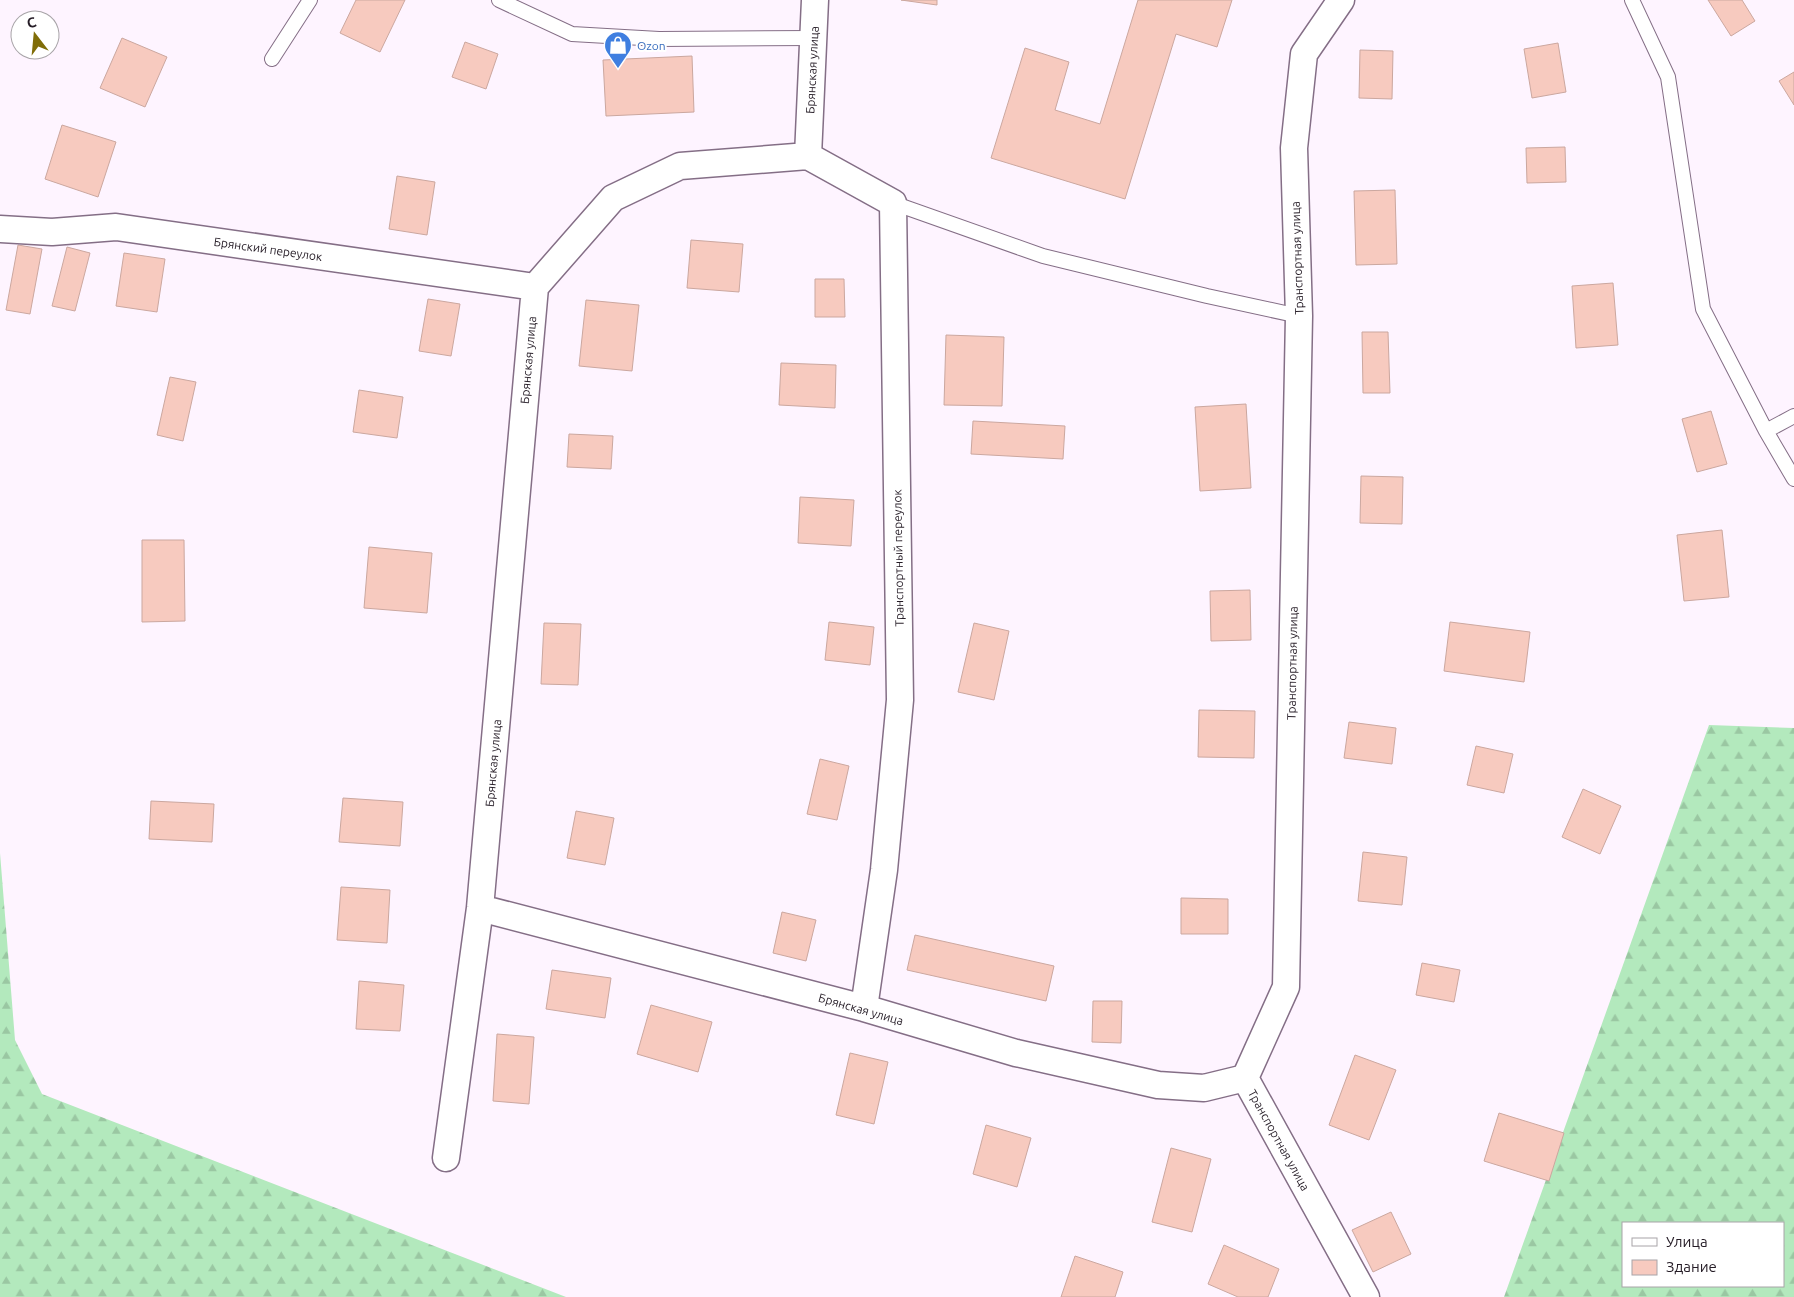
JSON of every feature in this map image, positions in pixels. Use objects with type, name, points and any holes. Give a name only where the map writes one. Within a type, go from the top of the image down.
[{"type":"street","name":"Брянская улица","points":[[808,156],[815,0]]},
{"type":"street","name":"Транспортная улица","points":[[1341,0],[1304,54],[1294,148],[1299,316],[1286,987],[1245,1078],[1366,1297]]},
{"type":"street","points":[[535,287],[613,198],[680,166],[808,156],[893,203]]},
{"type":"street","name":"Транспортный переулок","points":[[864,1008],[884,870],[900,700],[893,203]]},
{"type":"street","name":"Брянский переулок","points":[[0,229],[52,232],[116,227],[535,287]]},
{"type":"street","name":"Брянская улица","points":[[446,1158],[480,908],[535,287]]},
{"type":"street","name":"Брянская улица","points":[[480,908],[864,1008],[1016,1053],[1158,1085],[1204,1088],[1245,1078]]},
{"type":"lane","points":[[272,59],[310,0]]},
{"type":"lane","points":[[499,0],[572,34],[659,39],[814,38]]},
{"type":"lane","points":[[1632,0],[1668,77],[1703,309],[1766,431],[1794,479]]},
{"type":"lane","points":[[893,203],[1043,256],[1207,296],[1299,316]]},
{"type":"lane","points":[[1766,431],[1794,416]]},
{"type":"green space","points":[[1709,725],[1794,728],[1794,1297],[1504,1297]]},
{"type":"green space","points":[[0,853],[15,1040],[42,1094],[566,1297],[0,1297]]},
{"type":"building","points":[[356,0],[405,0],[380,52],[340,33]]},
{"type":"building","points":[[901,0],[937,0],[937,5]]},
{"type":"building","points":[[1138,0],[1232,0],[1217,47],[1176,34],[1125,199],[991,158],[1025,48],[1069,62],[1055,110],[1100,124]]},
{"type":"building","points":[[1708,0],[1742,0],[1755,21],[1731,36]]},
{"type":"building","points":[[122,38],[167,57],[145,107],[100,88]]},
{"type":"building","points":[[465,42],[498,54],[486,89],[452,77]]},
{"type":"building","points":[[1558,43],[1566,92],[1532,98],[1524,49]]},
{"type":"building","points":[[1360,50],[1393,51],[1392,99],[1359,98]]},
{"type":"building","points":[[692,56],[694,112],[606,116],[603,60]]},
{"type":"building","points":[[1794,72],[1794,105],[1779,81]]},
{"type":"building","points":[[62,125],[116,142],[98,197],[45,179]]},
{"type":"building","points":[[1565,147],[1566,182],[1527,183],[1526,148]]},
{"type":"building","points":[[397,176],[435,182],[427,235],[389,229]]},
{"type":"building","points":[[1395,190],[1397,264],[1356,265],[1354,191]]},
{"type":"building","points":[[691,240],[743,244],[739,292],[687,288]]},
{"type":"building","points":[[18,245],[42,249],[30,314],[6,310]]},
{"type":"building","points":[[67,247],[90,253],[75,311],[52,306]]},
{"type":"building","points":[[124,253],[165,259],[157,312],[116,306]]},
{"type":"building","points":[[815,279],[844,279],[845,317],[815,317]]},
{"type":"building","points":[[1613,283],[1618,345],[1576,348],[1572,286]]},
{"type":"building","points":[[428,299],[460,304],[451,356],[419,351]]},
{"type":"building","points":[[586,300],[639,305],[632,371],[579,366]]},
{"type":"building","points":[[1362,332],[1388,332],[1390,393],[1363,393]]},
{"type":"building","points":[[946,335],[1004,337],[1002,406],[944,405]]},
{"type":"building","points":[[781,363],[836,365],[835,408],[779,405]]},
{"type":"building","points":[[170,377],[196,382],[183,441],[157,435]]},
{"type":"building","points":[[359,390],[403,397],[397,438],[353,432]]},
{"type":"building","points":[[1246,404],[1251,488],[1200,491],[1195,407]]},
{"type":"building","points":[[1711,411],[1727,464],[1697,472],[1682,419]]},
{"type":"building","points":[[973,421],[1065,426],[1063,459],[971,454]]},
{"type":"building","points":[[569,434],[613,436],[611,469],[567,467]]},
{"type":"building","points":[[1361,476],[1403,477],[1402,524],[1360,523]]},
{"type":"building","points":[[800,497],[854,500],[851,546],[798,543]]},
{"type":"building","points":[[1722,530],[1729,597],[1684,601],[1677,535]]},
{"type":"building","points":[[142,540],[184,540],[185,621],[142,622]]},
{"type":"building","points":[[369,547],[432,553],[427,613],[364,608]]},
{"type":"building","points":[[1250,590],[1251,640],[1211,641],[1210,591]]},
{"type":"building","points":[[829,622],[874,627],[870,665],[825,660]]},
{"type":"building","points":[[1450,622],[1530,632],[1524,682],[1444,671]]},
{"type":"building","points":[[544,623],[581,624],[578,685],[541,684]]},
{"type":"building","points":[[974,623],[1009,631],[994,700],[958,692]]},
{"type":"building","points":[[1199,710],[1255,711],[1254,758],[1198,757]]},
{"type":"building","points":[[1349,722],[1396,728],[1392,764],[1344,758]]},
{"type":"building","points":[[1476,746],[1513,754],[1504,793],[1467,785]]},
{"type":"building","points":[[820,759],[849,766],[837,820],[807,814]]},
{"type":"building","points":[[1583,789],[1621,806],[1600,854],[1562,837]]},
{"type":"building","points":[[343,798],[403,802],[400,846],[339,842]]},
{"type":"building","points":[[151,801],[214,804],[212,842],[149,839]]},
{"type":"building","points":[[576,811],[614,818],[605,865],[567,858]]},
{"type":"building","points":[[1363,852],[1407,857],[1402,905],[1358,901]]},
{"type":"building","points":[[341,887],[390,890],[387,943],[337,940]]},
{"type":"building","points":[[1181,898],[1228,899],[1228,934],[1181,934]]},
{"type":"building","points":[[782,912],[816,920],[806,961],[773,953]]},
{"type":"building","points":[[915,935],[1054,966],[1046,1001],[907,970]]},
{"type":"building","points":[[1422,963],[1460,970],[1454,1002],[1416,995]]},
{"type":"building","points":[[552,970],[611,978],[605,1018],[546,1009]]},
{"type":"building","points":[[359,981],[404,985],[400,1031],[356,1029]]},
{"type":"building","points":[[1093,1001],[1122,1001],[1121,1043],[1092,1042]]},
{"type":"building","points":[[651,1005],[712,1022],[698,1072],[637,1054]]},
{"type":"building","points":[[497,1034],[534,1037],[529,1104],[493,1101]]},
{"type":"building","points":[[850,1053],[888,1062],[874,1124],[836,1115]]},
{"type":"building","points":[[1355,1055],[1396,1070],[1369,1140],[1329,1125]]},
{"type":"building","points":[[1499,1113],[1564,1133],[1549,1181],[1484,1161]]},
{"type":"building","points":[[986,1125],[1031,1138],[1017,1187],[973,1174]]},
{"type":"building","points":[[1171,1148],[1211,1159],[1192,1232],[1152,1222]]},
{"type":"building","points":[[1391,1212],[1411,1254],[1373,1272],[1352,1230]]},
{"type":"building","points":[[1224,1245],[1279,1269],[1268,1297],[1238,1297],[1208,1284]]},
{"type":"building","points":[[1075,1256],[1123,1272],[1115,1297],[1061,1297]]},
{"type":"place","name":"Ozon","points":[[618,69]]}]
